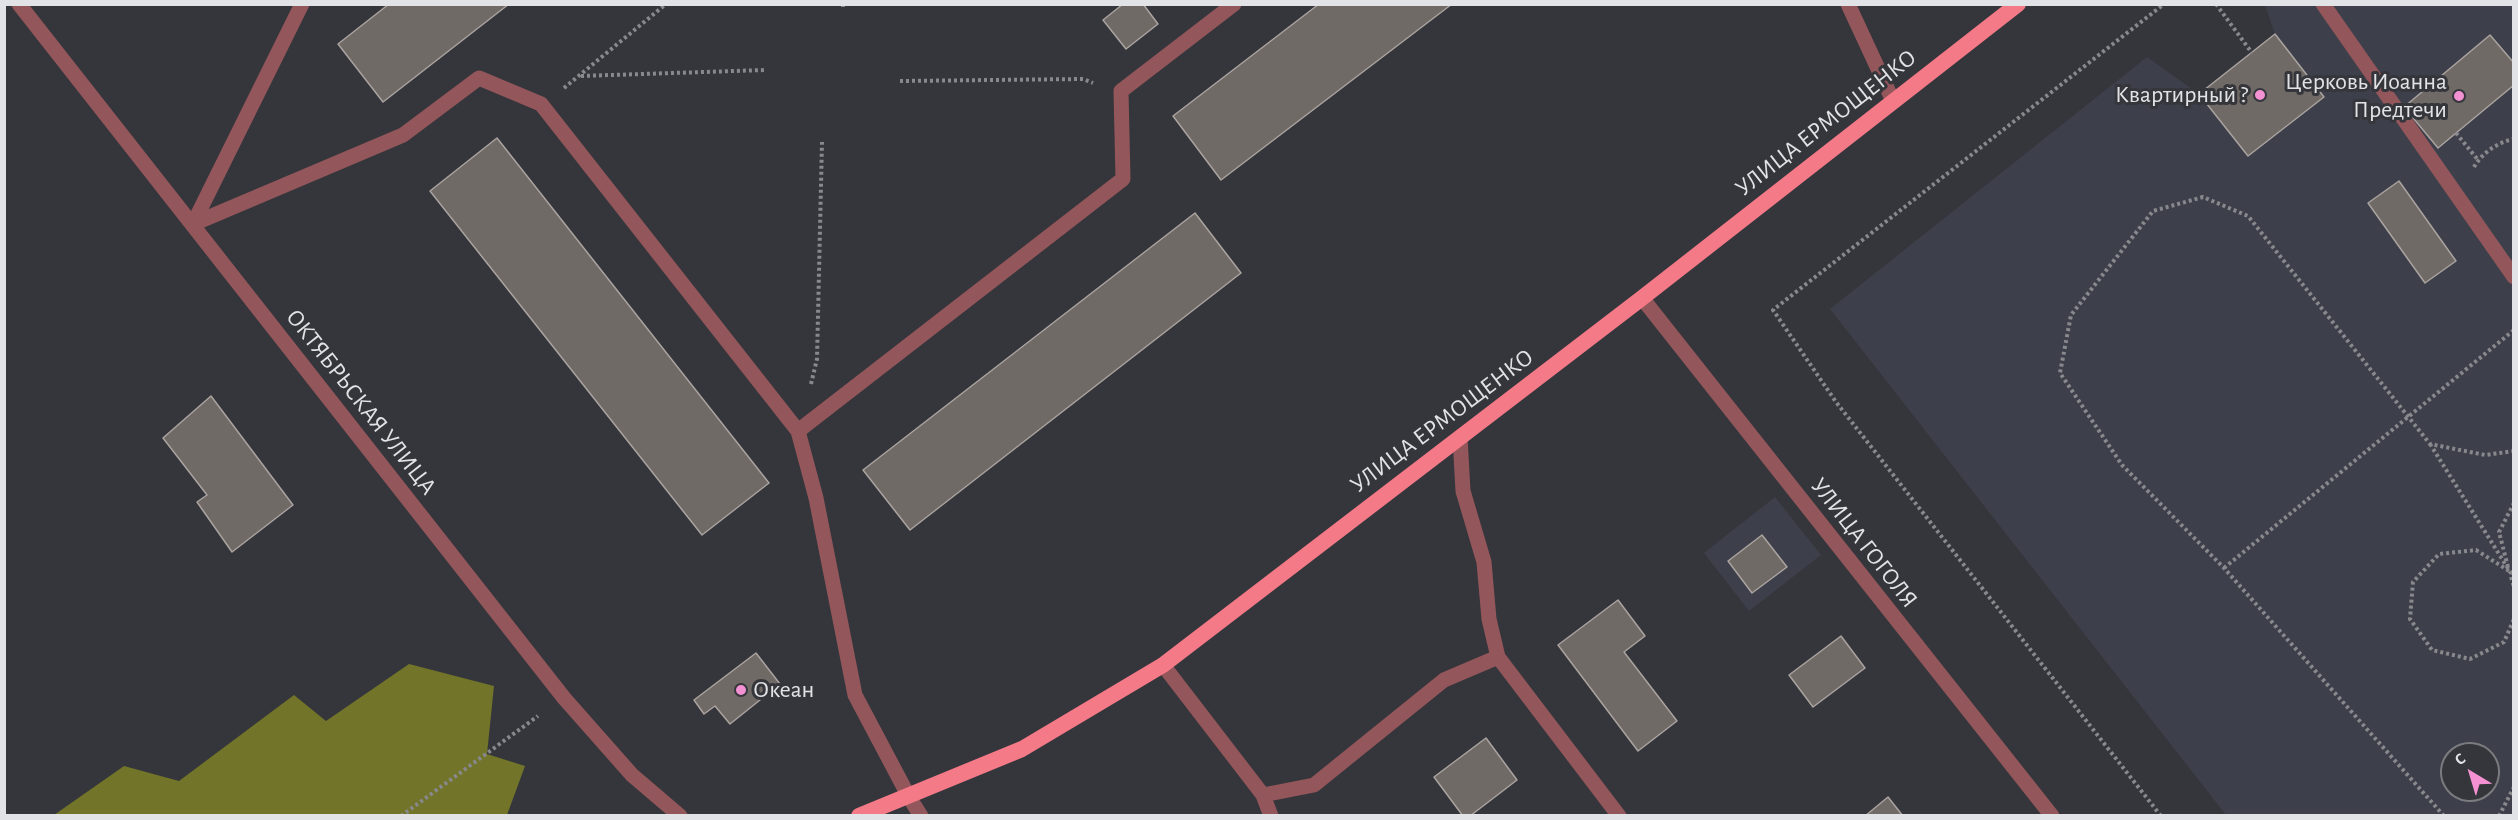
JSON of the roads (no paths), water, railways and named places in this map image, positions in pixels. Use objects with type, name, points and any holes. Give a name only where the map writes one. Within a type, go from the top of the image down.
[{"type":"highway","name":"УЛИЦА ЕРМОЩЕНКО","points":[[859,816],[1022,749],[1163,665],[1642,298],[2018,4]]},
{"type":"street","name":"ОКТЯБРЬСКАЯ УЛИЦА","points":[[19,4],[564,698],[632,775],[680,816]]},
{"type":"street","points":[[193,224],[302,4]]},
{"type":"street","points":[[798,431],[1122,179],[1121,92],[1234,4]]},
{"type":"street","points":[[1848,4],[1893,101]]},
{"type":"street","points":[[2323,4],[2514,277]]},
{"type":"street","points":[[193,224],[403,135],[478,78],[541,104],[798,431],[816,498],[855,694],[921,816]]},
{"type":"street","name":"УЛИЦА ГОГОЛЯ","points":[[1642,298],[2052,816]]},
{"type":"street","points":[[1460,437],[1463,491],[1484,562],[1489,619],[1498,657],[1619,816]]},
{"type":"street","points":[[1263,795],[1314,785],[1444,680],[1498,657]]},
{"type":"street","points":[[1163,665],[1263,795],[1271,816]]},
{"type":"place","name":"Квартирный ?","points":[[2260,95]]},
{"type":"place","name":"Церковь Иоанна Предтечи","points":[[2459,96]]},
{"type":"place","name":"Океан","points":[[741,690]]}]
